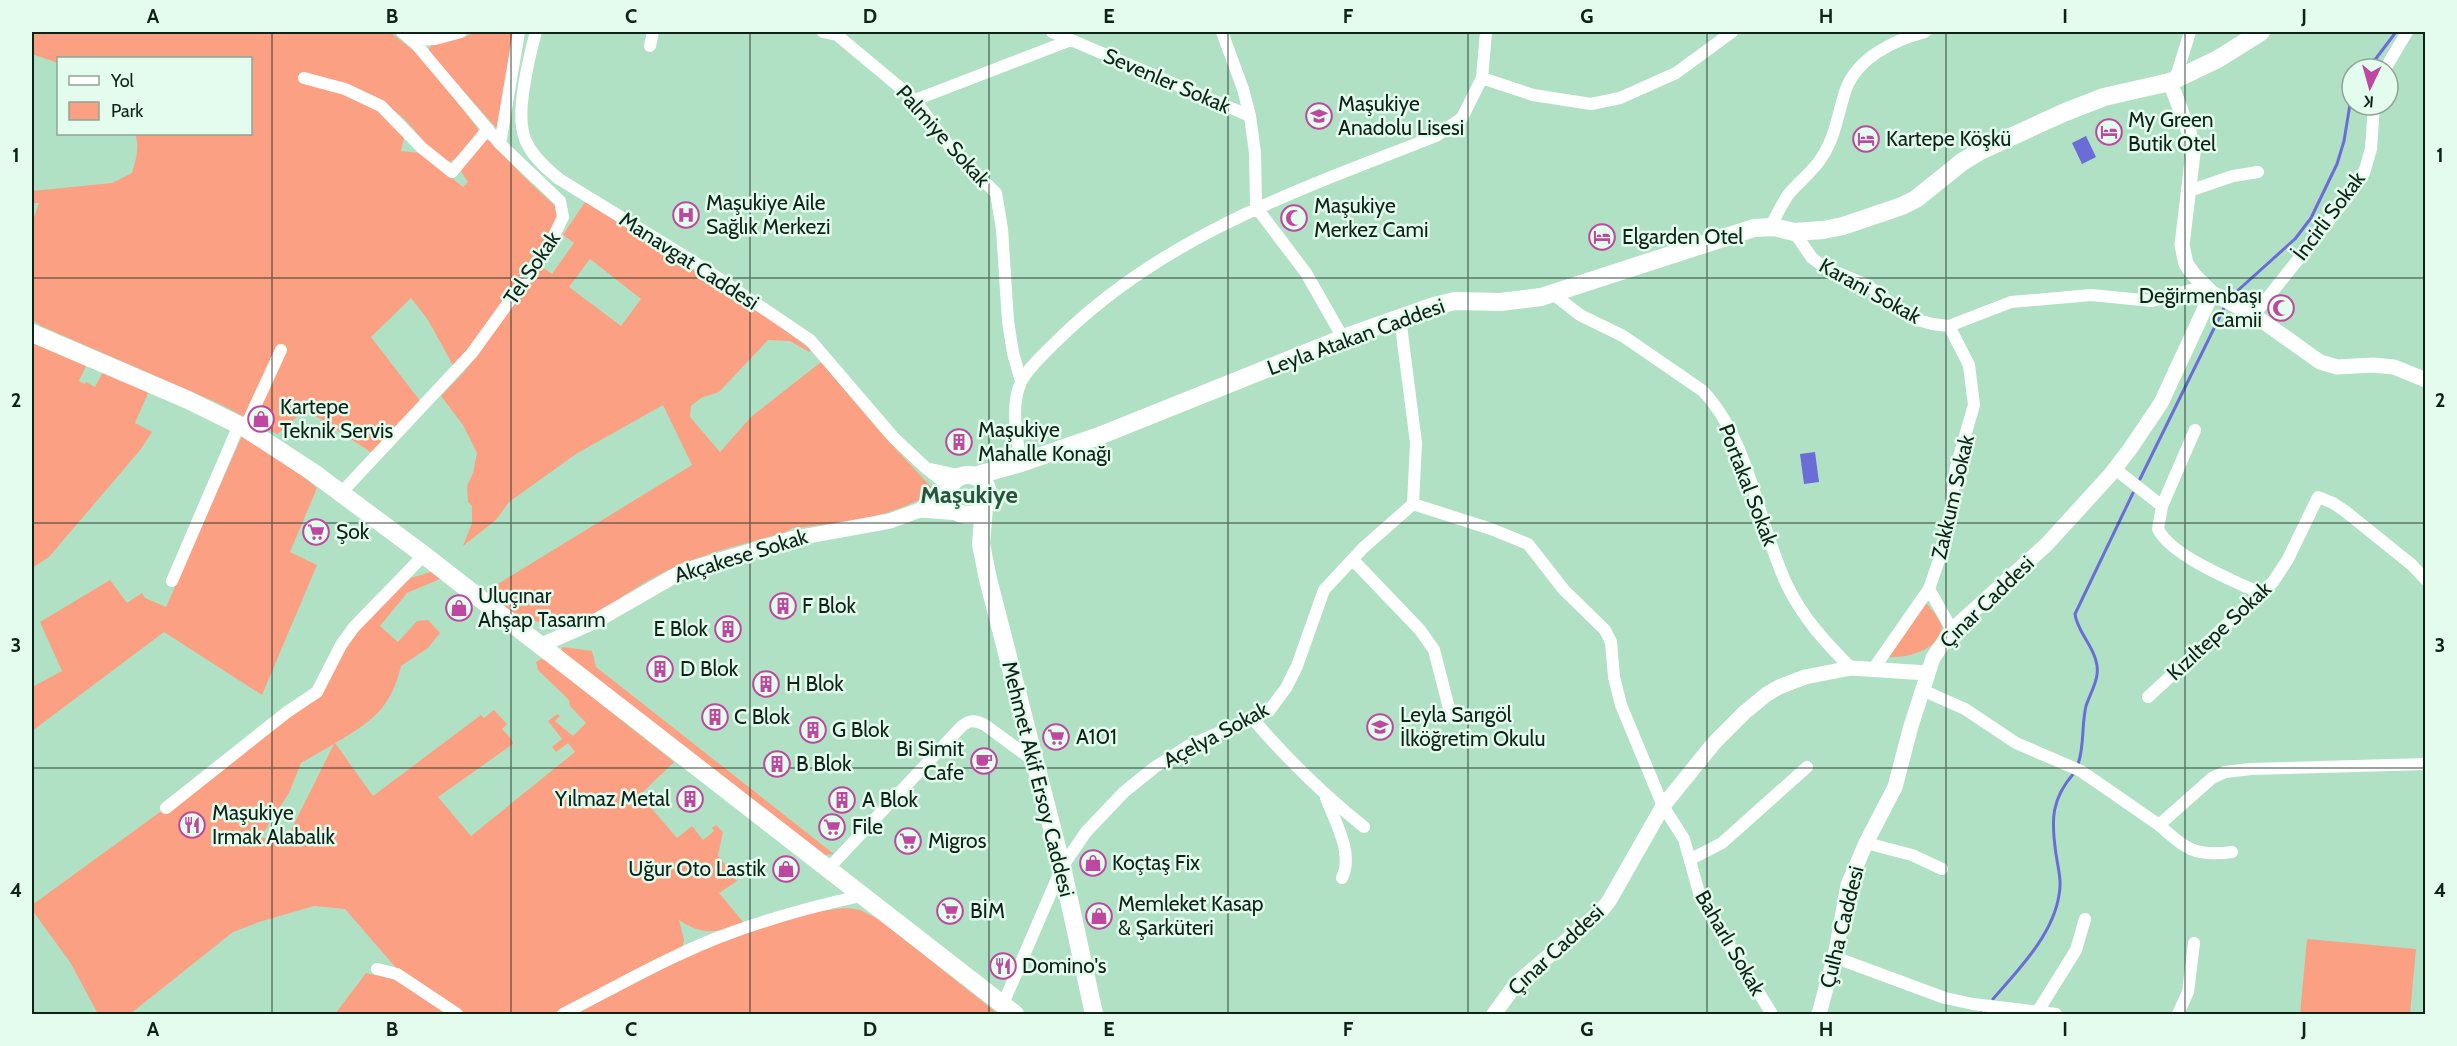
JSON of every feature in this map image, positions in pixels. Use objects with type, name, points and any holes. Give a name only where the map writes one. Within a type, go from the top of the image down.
[{"type":"main road","name":"Leyla Atakan Caddesi","points":[[1021,463],[1099,436],[1343,338],[1448,302],[1500,302],[1553,294],[1741,232],[1770,227],[1794,232],[1843,226],[1902,206],[1916,199],[1962,162],[2021,132],[2104,97],[2172,81],[2218,58],[2261,32]]},
{"type":"main road","points":[[32,333],[168,390],[242,427],[342,493],[1009,1009]]},
{"type":"main road","points":[[981,544],[963,514],[950,504],[959,483],[1021,463]]},
{"type":"main road","points":[[963,514],[973,515],[998,479],[1021,463]]},
{"type":"main road","points":[[959,483],[982,480],[986,499],[981,544]]},
{"type":"main road","name":"Mehmet Akif Ersoy Caddesi","points":[[981,544],[1062,867],[1094,1014]]},
{"type":"street","points":[[407,36],[435,39],[461,32]]},
{"type":"street","points":[[501,144],[519,32]]},
{"type":"street","name":"Manavgat Caddesi","points":[[536,32],[530,52],[520,119],[525,141],[539,161],[559,179],[699,265],[810,340],[894,438],[926,468],[959,483]]},
{"type":"street","points":[[650,46],[653,32]]},
{"type":"street","name":"Palmiye Sokak","points":[[823,32],[837,35],[915,100],[952,150],[996,193],[1002,229],[1008,321],[1013,353],[1021,381]]},
{"type":"street","name":"Sevenler Sokak","points":[[1052,32],[1250,116]]},
{"type":"street","points":[[1222,32],[1243,89],[1250,116],[1255,153],[1256,207],[1306,273],[1343,338]]},
{"type":"street","points":[[1021,463],[1016,413],[1021,381],[1054,344],[1111,294],[1179,248],[1256,207],[1436,136],[1462,117],[1482,78],[1486,32]]},
{"type":"street","points":[[1482,78],[1533,95],[1591,104],[1620,98],[1676,73],[1732,32]]},
{"type":"street","points":[[1770,227],[1788,195],[1822,157],[1835,131],[1851,79],[1860,67],[1882,49],[1906,37],[1925,32]]},
{"type":"street","points":[[2190,32],[2172,81],[2192,143],[2193,161],[2183,236],[2183,254],[2194,275],[2209,290],[2254,315],[2328,366],[2382,365],[2409,372],[2426,380]]},
{"type":"street","points":[[2392,57],[2407,32]]},
{"type":"street","name":"Tel Sokak","points":[[342,493],[459,370],[558,231],[563,211],[560,201],[501,144],[407,36]]},
{"type":"street","points":[[915,100],[1071,40]]},
{"type":"street","points":[[304,78],[345,89],[381,106],[422,148],[452,172],[488,129]]},
{"type":"street","name":"İncirli Sokak","points":[[2254,315],[2347,198],[2364,173],[2371,149],[2373,117]]},
{"type":"street","points":[[2189,191],[2233,176],[2258,172]]},
{"type":"street","name":"Karani Sokak","points":[[1794,232],[1812,258],[1824,267],[1867,285],[1911,318],[1932,324],[1949,326],[2011,302],[2091,295],[2152,301],[2209,290]]},
{"type":"street","name":"Çınar Caddesi","points":[[1494,1014],[1515,984],[1601,911],[1609,901],[1663,806],[1714,743],[1758,700],[1790,682],[1851,668],[1927,673],[1933,658],[1952,630],[2047,544],[2115,469],[2157,410],[2209,290]]},
{"type":"street","name":"Portakal Sokak","points":[[1553,294],[1580,315],[1623,336],[1703,391],[1713,402],[1731,434],[1779,566],[1800,610],[1815,631],[1851,668]]},
{"type":"street","points":[[1400,318],[1416,443],[1413,504]]},
{"type":"street","name":"Zakkum Sokak","points":[[1949,326],[1969,365],[1974,405],[1956,467],[1947,537],[1929,589],[1952,630]]},
{"type":"street","points":[[172,581],[242,427],[281,350]]},
{"type":"street","points":[[2195,430],[2162,506],[2158,529],[2167,541],[2204,567],[2262,594]]},
{"type":"street","points":[[2115,469],[2162,506]]},
{"type":"street","points":[[920,510],[959,483]]},
{"type":"street","name":"Kızıltepe Sokak","points":[[2148,697],[2262,594],[2280,573],[2318,497],[2345,511],[2412,565],[2426,580]]},
{"type":"street","name":"Açelya Sokak","points":[[1009,1009],[1062,867],[1098,818],[1140,778],[1188,746],[1269,711],[1286,688],[1297,666],[1324,590],[1363,548],[1413,504]]},
{"type":"street","name":"Baharlı Sokak","points":[[1413,504],[1491,529],[1528,544],[1564,590],[1605,630],[1611,642],[1617,690],[1663,806],[1680,830],[1691,859],[1698,892],[1707,911],[1772,1014]]},
{"type":"street","points":[[920,510],[963,514]]},
{"type":"street","name":"Akçakese Sokak","points":[[539,646],[594,622],[667,579],[697,566],[791,538],[873,525],[920,510]]},
{"type":"street","points":[[166,808],[287,712],[317,692],[341,645],[354,627],[424,555]]},
{"type":"street","points":[[1353,560],[1420,630],[1434,650],[1451,716]]},
{"type":"street","points":[[1874,668],[1929,589]]},
{"type":"street","name":"Çulha Caddesi","points":[[1819,1014],[1834,957],[1848,885],[1866,843],[1895,787],[1927,673]]},
{"type":"street","points":[[1922,690],[1965,710],[2016,743],[2076,769],[2159,825],[2191,851],[2212,854],[2232,852]]},
{"type":"street","points":[[1253,719],[1294,765],[1326,796],[1364,827]]},
{"type":"street","points":[[828,869],[970,720],[977,721],[1034,761]]},
{"type":"street","points":[[2159,825],[2197,790],[2225,772],[2263,768],[2426,764]]},
{"type":"street","points":[[1691,859],[1722,843],[1807,766]]},
{"type":"street","points":[[1326,796],[1347,859],[1346,871],[1342,878]]},
{"type":"street","points":[[1866,843],[1912,855],[1942,869]]},
{"type":"street","points":[[563,1014],[687,951],[731,932],[779,916],[861,896]]},
{"type":"street","points":[[2038,1011],[2076,950],[2085,920]]},
{"type":"street","points":[[2178,1014],[2188,992],[2194,943]]},
{"type":"street","points":[[1834,957],[1945,998],[1973,1005],[2056,1014]]},
{"type":"street","points":[[377,969],[397,974],[457,1014]]},
{"type":"green space","points":[[32,32],[390,32],[414,51],[450,92],[478,129],[478,133],[450,162],[433,151],[406,121],[391,109],[351,97],[376,107],[404,138],[401,151],[421,153],[463,187],[468,182],[460,170],[485,139],[491,142],[555,206],[559,221],[518,282],[454,367],[428,320],[411,298],[371,337],[421,402],[372,453],[319,418],[301,411],[290,425],[277,434],[220,404],[41,326],[32,320],[32,223],[39,203],[32,203],[32,191],[112,183],[132,173],[137,148],[135,135],[252,135],[252,57],[57,57],[57,63],[32,54]]},
{"type":"green space","points":[[475,32],[513,32],[499,131],[428,51],[431,45]]},
{"type":"green space","points":[[585,202],[768,317],[811,350],[809,352],[790,341],[768,340],[719,392],[701,398],[691,406],[690,417],[720,452],[751,417],[821,362],[881,433],[935,491],[917,501],[883,514],[793,528],[783,533],[703,556],[649,580],[584,618],[564,624],[541,623],[515,613],[483,593],[692,465],[663,405],[576,454],[509,502],[496,520],[463,546],[472,523],[472,506],[468,502],[467,486],[473,473],[477,453],[463,425],[441,396],[464,372],[542,267],[552,274],[574,243],[563,235]],"holes":[[[590,259],[641,299],[621,326],[569,287]]]},
{"type":"green space","points":[[32,343],[86,366],[79,381],[85,384],[86,382],[95,387],[103,372],[149,391],[135,423],[152,432],[141,449],[49,557],[32,568]]},
{"type":"green space","points":[[242,436],[292,468],[317,488],[290,552],[317,565],[262,695],[164,632],[32,731],[32,687],[62,671],[40,622],[110,580],[127,603],[142,593],[145,598],[166,607]]},
{"type":"green space","points":[[431,572],[440,579],[407,593],[380,626],[398,642],[417,621],[428,620],[440,633],[428,648],[401,666],[392,693],[378,712],[360,728],[335,743],[373,796],[481,715],[484,718],[494,710],[507,724],[502,729],[513,744],[438,797],[471,836],[575,752],[568,743],[556,752],[552,747],[562,739],[548,721],[557,714],[560,716],[555,721],[573,736],[586,723],[570,706],[569,700],[538,670],[536,662],[541,659],[547,661],[674,762],[640,795],[677,838],[692,826],[703,840],[714,831],[712,828],[716,825],[723,832],[718,855],[737,881],[719,893],[744,923],[726,929],[704,931],[679,920],[684,940],[682,948],[553,1014],[466,1014],[397,969],[345,909],[314,906],[233,932],[130,1014],[98,1014],[70,962],[32,910],[32,905],[317,698],[345,644],[394,590],[411,578]],"holes":[[[334,744],[287,838],[260,838],[289,793],[301,763]]]},
{"type":"green space","points":[[1926,603],[1942,626],[1936,641],[1914,654],[1889,657]]},
{"type":"green space","points":[[563,647],[592,651],[596,667],[834,854],[825,855],[573,661],[561,650]]},
{"type":"green space","points":[[848,908],[860,910],[880,920],[998,1014],[573,1014],[707,948],[743,933],[814,912]]},
{"type":"green space","points":[[2307,939],[2416,949],[2410,1014],[2300,1014]]},
{"type":"green space","points":[[366,973],[393,979],[449,1014],[335,1014]]},
{"type":"shaded area","points":[[2086,136],[2096,157],[2082,164],[2072,143]]},
{"type":"shaded area","points":[[1815,452],[1819,482],[1804,484],[1800,454]]},
{"type":"waterway","points":[[2377,57],[2396,32]]},
{"type":"waterway","points":[[2235,293],[2295,239],[2311,218],[2337,164],[2348,117]]},
{"type":"waterway","points":[[2140,479],[2225,306]]},
{"type":"waterway","points":[[2077,767],[2086,706],[2096,678],[2097,667],[2094,655],[2075,614],[2133,493]]},
{"type":"waterway","points":[[1993,999],[2033,951],[2050,924],[2060,885],[2053,831],[2054,810],[2061,792],[2074,773]]},
{"type":"place","name":"Maşukiye Anadolu Lisesi","points":[[1319,116]]},
{"type":"place","name":"My Green Butik Otel","points":[[2109,132]]},
{"type":"place","name":"Kartepe Köşkü","points":[[1866,139]]},
{"type":"place","name":"Maşukiye Aile Sağlık Merkezi","points":[[686,215]]},
{"type":"place","name":"Maşukiye Merkez Cami","points":[[1294,218]]},
{"type":"place","name":"Elgarden Otel","points":[[1602,237]]},
{"type":"place","name":"Değirmenbaşı Camii","points":[[2281,308]]},
{"type":"place","name":"Kartepe Teknik Servis","points":[[261,419]]},
{"type":"place","name":"Maşukiye Mahalle Konağı","points":[[959,442]]},
{"type":"place","name":"Şok","points":[[316,532]]},
{"type":"place","name":"F Blok","points":[[783,606]]},
{"type":"place","name":"Uluçınar Ahşap Tasarım","points":[[459,608]]},
{"type":"place","name":"E Blok","points":[[728,629]]},
{"type":"place","name":"D Blok","points":[[660,669]]},
{"type":"place","name":"H Blok","points":[[766,684]]},
{"type":"place","name":"C Blok","points":[[715,717]]},
{"type":"place","name":"Leyla Sarıgöl İlköğretim Okulu","points":[[1380,727]]},
{"type":"place","name":"G Blok","points":[[813,730]]},
{"type":"place","name":"A101","points":[[1056,737]]},
{"type":"place","name":"Bi Simit Cafe","points":[[984,761]]},
{"type":"place","name":"B Blok","points":[[777,764]]},
{"type":"place","name":"Yılmaz Metal","points":[[690,799]]},
{"type":"place","name":"A Blok","points":[[842,800]]},
{"type":"place","name":"Maşukiye Irmak Alabalık","points":[[192,825]]},
{"type":"place","name":"File","points":[[832,827]]},
{"type":"place","name":"Migros","points":[[908,841]]},
{"type":"place","name":"Koçtaş Fix","points":[[1093,863]]},
{"type":"place","name":"Uğur Oto Lastik","points":[[786,869]]},
{"type":"place","name":"BİM","points":[[950,911]]},
{"type":"place","name":"Memleket Kasap & Şarküteri","points":[[1099,916]]},
{"type":"place","name":"Domino's","points":[[1003,966]]},
{"type":"district","name":"Maşukiye","points":[[969,495]]}]
